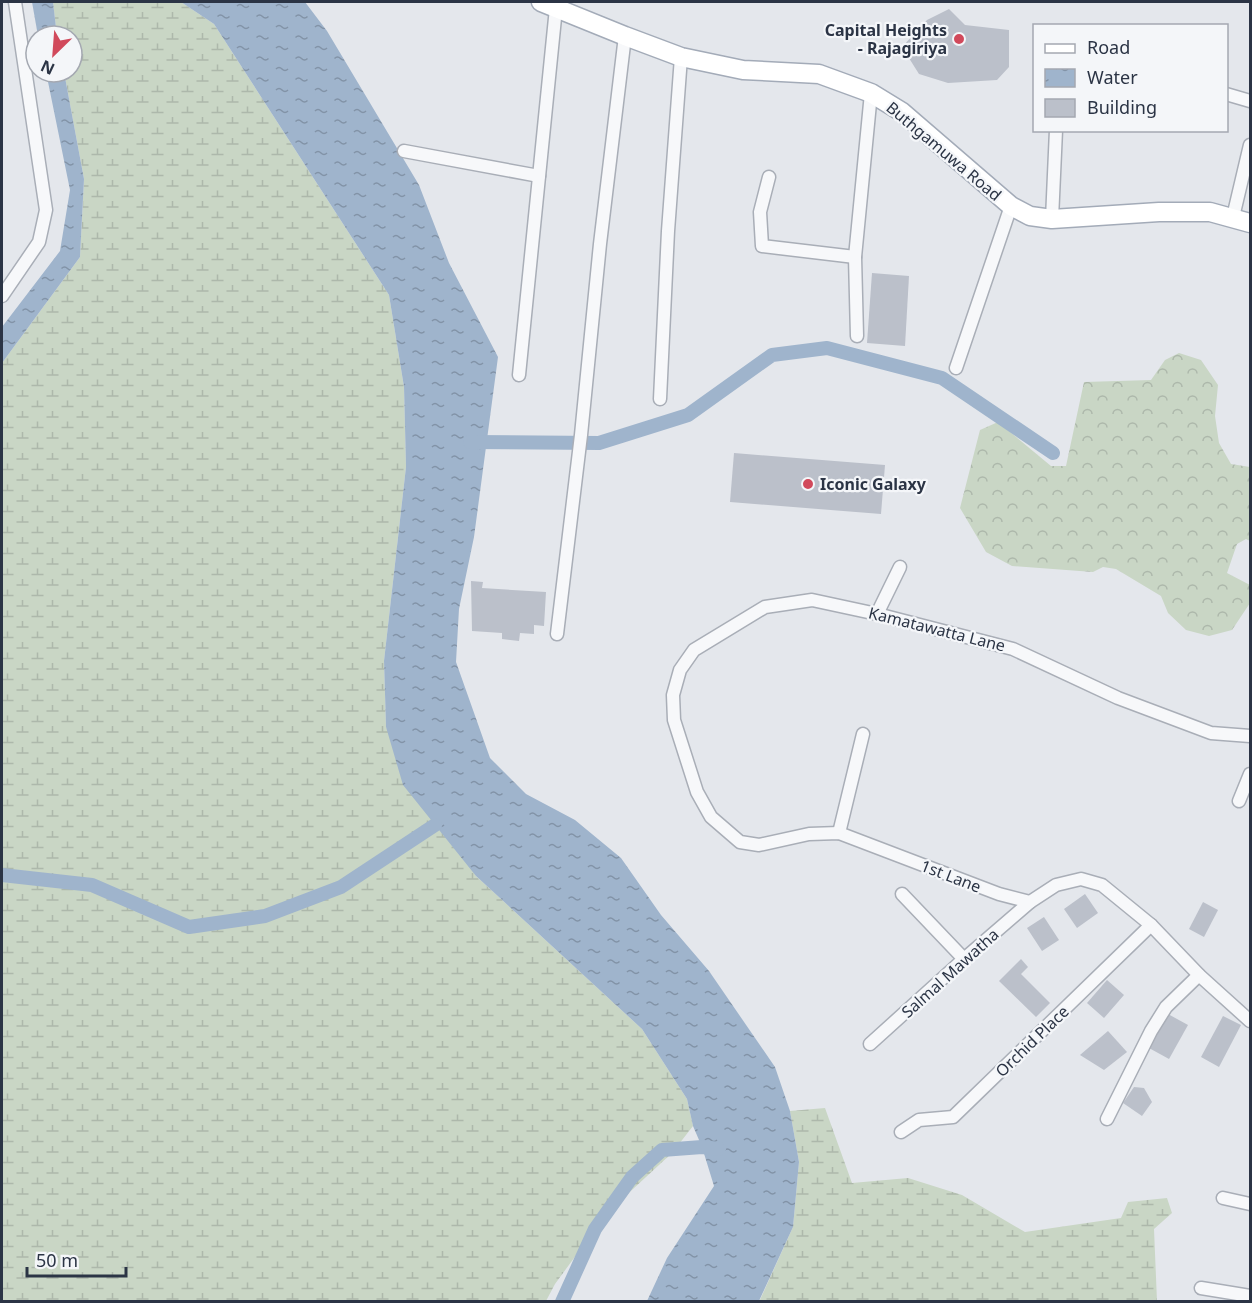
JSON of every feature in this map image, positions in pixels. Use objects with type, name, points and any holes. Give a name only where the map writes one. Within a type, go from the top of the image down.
[{"type":"main road","name":"Buthgamuwa Road","points":[[548,5],[681,57],[743,70],[819,74],[871,93],[902,112],[1011,206],[1030,216],[1052,219],[1159,212],[1210,212],[1242,220]]},
{"type":"street","points":[[2,296],[39,242],[46,210],[15,2]]},
{"type":"street","points":[[519,375],[539,176],[548,5]]},
{"type":"street","points":[[557,634],[625,36]]},
{"type":"street","points":[[660,399],[668,231],[681,57]]},
{"type":"street","points":[[857,336],[855,257],[871,93]]},
{"type":"street","points":[[1228,94],[1251,101]]},
{"type":"street","points":[[1052,219],[1056,132]]},
{"type":"street","points":[[1242,220],[1251,145]]},
{"type":"street","points":[[404,151],[539,176]]},
{"type":"street","points":[[769,177],[760,212],[762,246],[855,257]]},
{"type":"street","points":[[956,368],[1011,206]]},
{"type":"street","points":[[877,614],[900,567]]},
{"type":"street","name":"Kamatawatta Lane","points":[[674,720],[673,695],[680,670],[694,650],[765,607],[812,600],[877,614],[1012,649],[1118,698],[1211,733],[1251,736]]},
{"type":"street","name":"1st Lane","points":[[674,720],[698,792],[711,817],[740,842],[759,844],[809,834],[839,833],[999,894],[1030,902]]},
{"type":"street","points":[[839,833],[863,734]]},
{"type":"street","points":[[1239,801],[1251,774]]},
{"type":"street","points":[[1030,902],[1056,885],[1081,879],[1102,885],[1151,925],[1199,975],[1251,1021]]},
{"type":"street","points":[[902,894],[964,959]]},
{"type":"street","name":"Salmal Mawatha","points":[[870,1044],[1030,902]]},
{"type":"street","name":"Orchid Place","points":[[902,1132],[919,1120],[953,1118],[1151,925]]},
{"type":"street","points":[[1107,1119],[1166,1007],[1199,975]]},
{"type":"street","points":[[1223,1198],[1251,1204]]},
{"type":"street","points":[[1201,1288],[1251,1296]]},
{"type":"green space","points":[[53,2],[181,2],[214,24],[389,295],[404,387],[406,467],[384,661],[386,727],[476,876],[642,1029],[687,1099],[693,1126],[672,1153],[607,1213],[555,1284],[546,1301],[2,1302],[2,363],[80,257],[84,179],[66,84],[84,84],[84,24],[56,24]]},
{"type":"green space","points":[[1179,353],[1201,360],[1218,385],[1215,416],[1219,443],[1231,464],[1250,467],[1250,541],[1246,539],[1237,544],[1227,573],[1250,585],[1250,603],[1232,630],[1209,636],[1186,630],[1168,613],[1161,596],[1116,569],[1103,567],[1093,572],[1012,566],[986,552],[960,508],[980,430],[998,422],[1051,466],[1066,466],[1084,382],[1151,380],[1165,360]]},
{"type":"green space","points":[[825,1108],[852,1183],[908,1178],[962,1195],[1025,1232],[1121,1218],[1128,1202],[1167,1198],[1172,1213],[1154,1229],[1157,1301],[759,1302],[793,1227],[799,1162],[790,1111]]},
{"type":"water","points":[[32,2],[53,2],[56,24],[36,24]]},
{"type":"water","points":[[181,2],[305,2],[327,31],[419,185],[449,263],[498,357],[474,537],[459,609],[456,662],[490,758],[526,794],[575,820],[621,858],[661,915],[709,971],[775,1067],[790,1111],[799,1162],[793,1227],[759,1301],[647,1301],[667,1258],[714,1186],[693,1126],[687,1099],[642,1029],[476,876],[403,785],[386,727],[384,661],[406,467],[404,387],[389,295],[214,24]]},
{"type":"water","points":[[48,84],[66,84],[84,179],[80,257],[2,363],[2,327],[60,251],[70,190]]},
{"type":"building","name":"Capital Heights - Rajagiriya","points":[[949,9],[965,25],[1009,30],[1009,67],[997,80],[948,83],[919,74],[902,47],[927,20]]},
{"type":"building","points":[[872,273],[909,276],[905,346],[867,343]]},
{"type":"building","name":"Iconic Galaxy","points":[[734,453],[885,465],[881,514],[730,502]]},
{"type":"building","points":[[471,581],[483,582],[482,588],[546,592],[544,626],[534,625],[534,634],[520,633],[519,641],[502,639],[502,633],[472,631]]},
{"type":"building","points":[[1085,894],[1098,913],[1077,928],[1064,909]]},
{"type":"building","points":[[1203,902],[1218,910],[1204,937],[1189,929]]},
{"type":"building","points":[[1044,917],[1059,940],[1042,951],[1027,928]]},
{"type":"building","points":[[1021,959],[1028,967],[1021,974],[1050,1003],[1036,1017],[999,981]]},
{"type":"building","points":[[1107,980],[1124,995],[1104,1018],[1087,1003]]},
{"type":"building","points":[[1168,1014],[1188,1025],[1169,1059],[1149,1048]]},
{"type":"building","points":[[1223,1016],[1241,1025],[1219,1067],[1201,1057]]},
{"type":"building","points":[[1108,1031],[1127,1052],[1104,1070],[1080,1055]]},
{"type":"building","points":[[1134,1087],[1144,1088],[1152,1102],[1142,1116],[1123,1103]]},
{"type":"waterway","points":[[470,442],[599,443],[688,415],[772,355],[827,348],[942,378],[1053,453]]},
{"type":"waterway","points":[[2,875],[92,885],[189,927],[265,916],[341,887],[435,825]]},
{"type":"waterway","points":[[562,1302],[595,1229],[632,1177],[662,1150],[702,1147],[719,1149]]},
{"type":"place","name":"Capital Heights - Rajagiriya","points":[[959,39]]},
{"type":"place","name":"Iconic Galaxy","points":[[808,484]]}]
